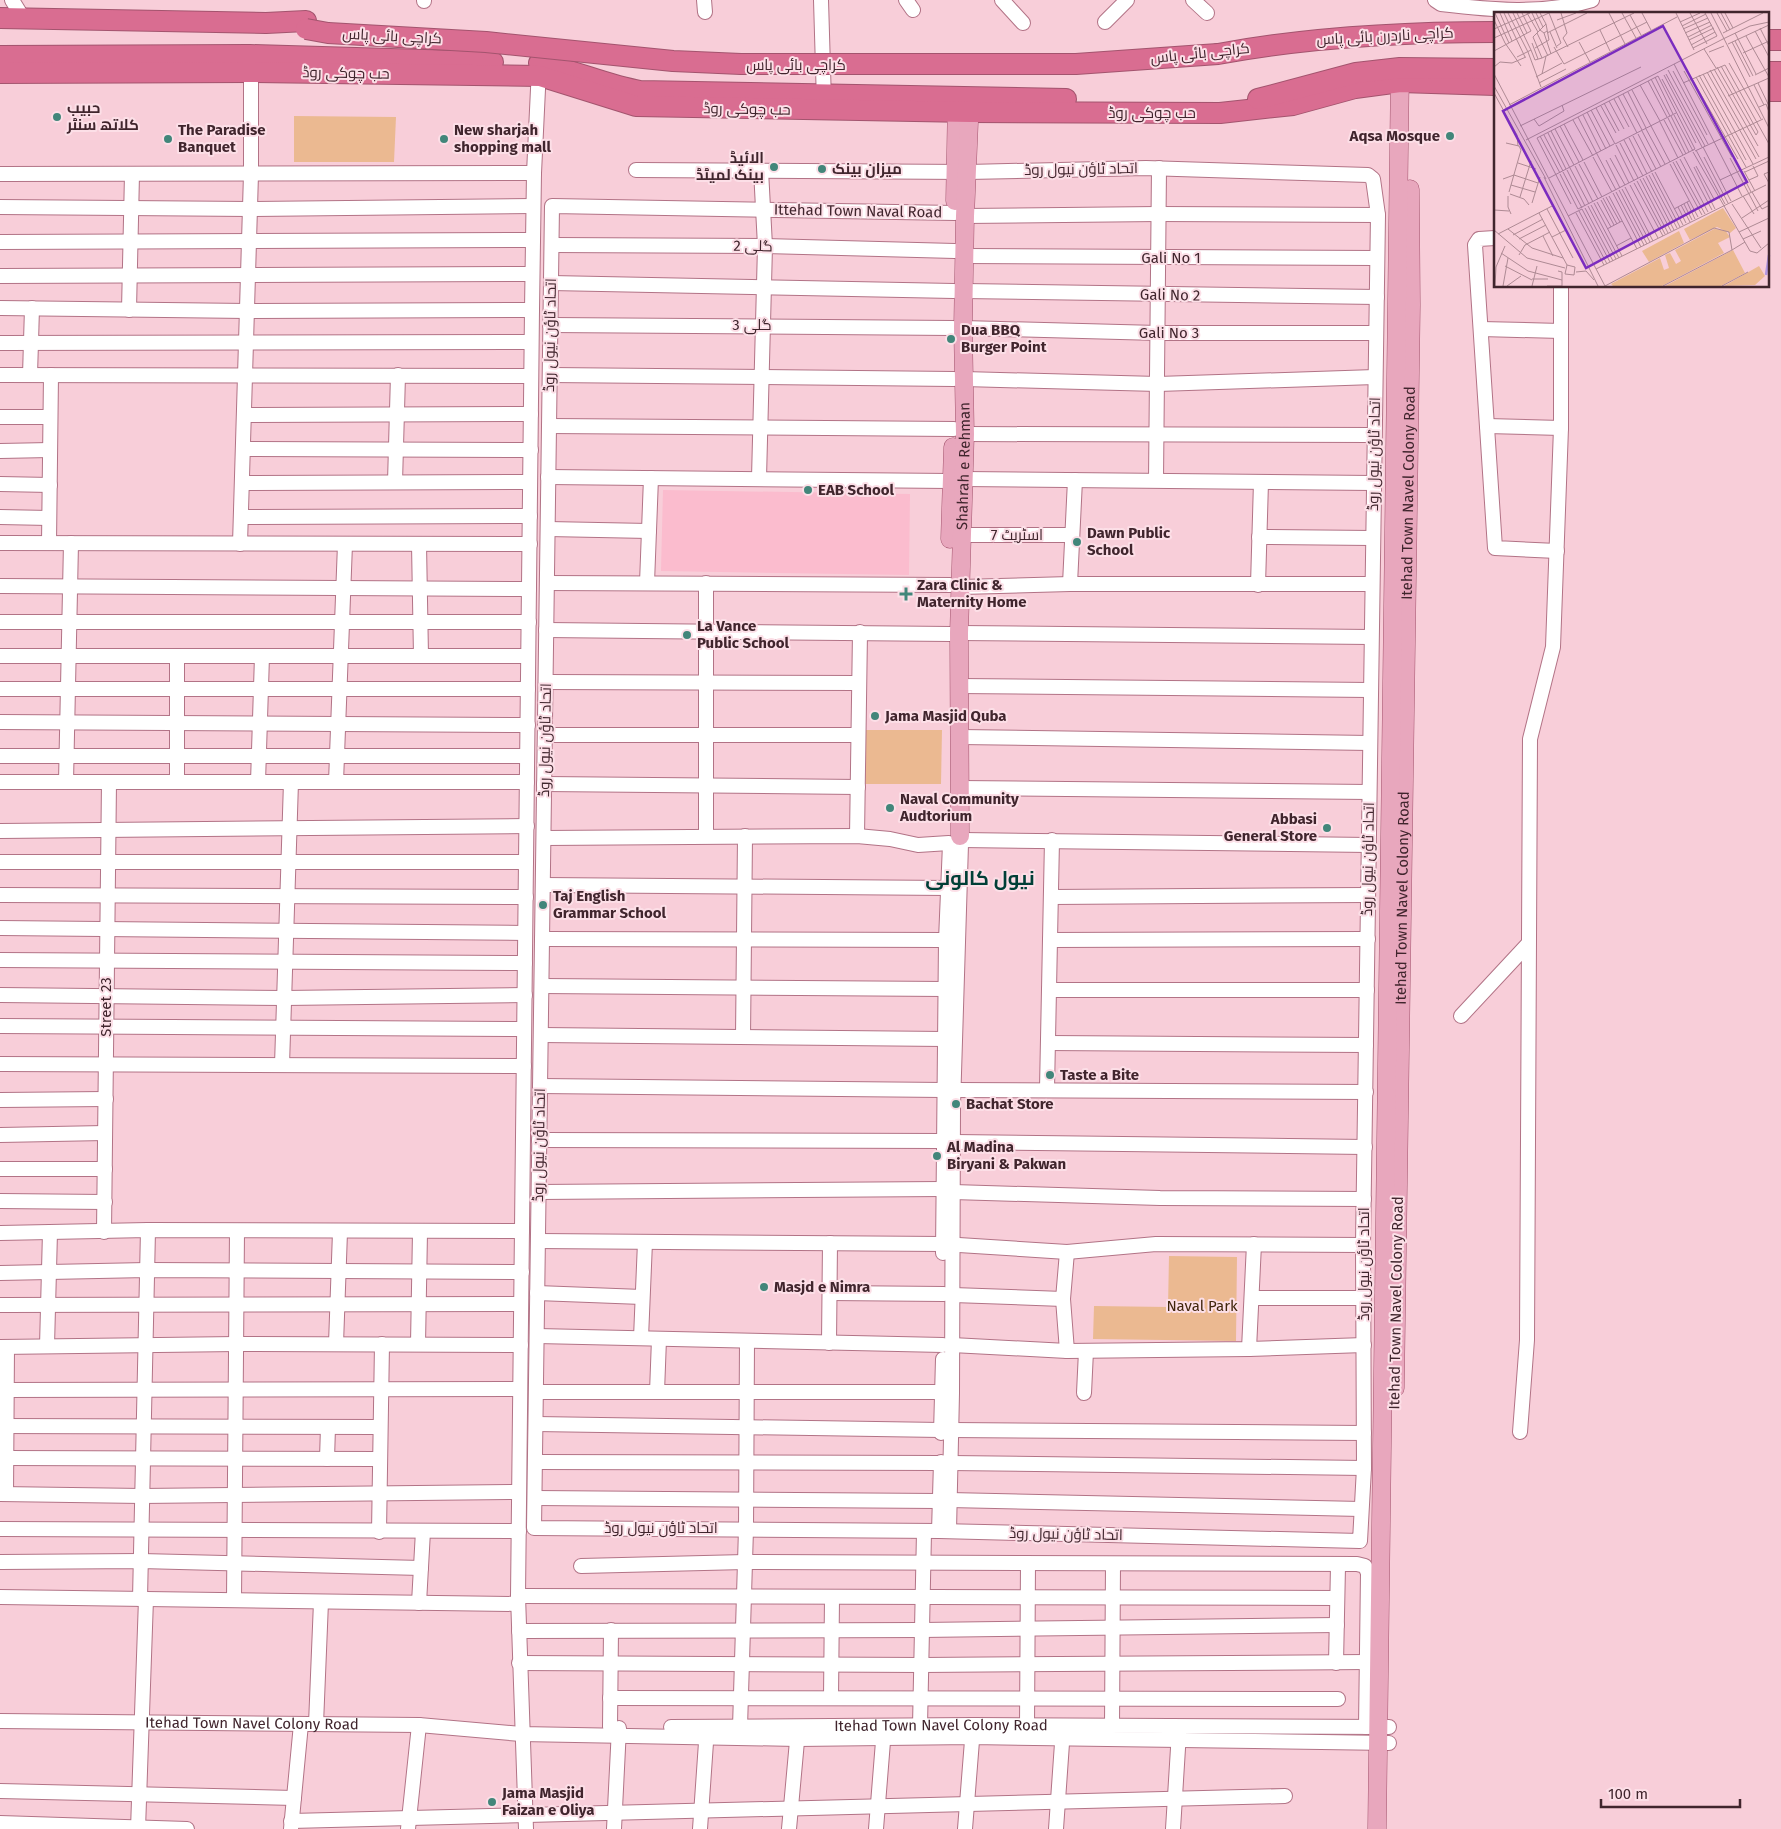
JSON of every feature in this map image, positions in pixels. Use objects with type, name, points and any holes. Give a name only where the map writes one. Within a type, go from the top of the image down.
[{"type":"highway","name":"کراچی بائی پاس","points":[[0,18],[306,25],[329,20],[489,29],[676,47],[743,51],[889,53],[1078,51],[1218,47],[1275,43]]},
{"type":"highway","name":"کراچی ناردرن بائی پاس","points":[[1275,43],[1397,34],[1494,32]]},
{"type":"highway","points":[[1768,40],[1781,40]]},
{"type":"highway","points":[[0,56],[250,55],[567,69],[619,88],[640,91],[824,103],[963,105],[1257,99],[1356,73],[1405,75],[1494,84]]},
{"type":"highway","name":"حب چوکی روڈ","points":[[0,73],[539,69]]},
{"type":"highway","points":[[1405,75],[1494,69]]},
{"type":"highway","points":[[1768,72],[1781,72]]},
{"type":"highway","points":[[1768,91],[1781,91]]},
{"type":"main road","name":"Itehad Town Navel Colony Road","points":[[1378,1829],[1411,305],[1405,75]]},
{"type":"main road","name":"Shahrah e Rehman","points":[[955,840],[955,586],[963,105]]},
{"type":"main road","name":"Shahrah e Rehman","points":[[955,586],[962,535],[957,480]]},
{"type":"main road","name":"Shahrah e Rehman","points":[[955,634],[960,737],[955,840]]},
{"type":"main road","name":"Itehad Town Navel Colony Road","points":[[1380,1733],[1387,1829]]},
{"type":"street","points":[[12,0],[23,18]]},
{"type":"street","points":[[821,0],[824,103]]},
{"type":"street","points":[[1002,0],[1023,23]]},
{"type":"street","points":[[1105,22],[1127,0]]},
{"type":"street","points":[[1193,0],[1207,13]]},
{"type":"street","points":[[1435,0],[1441,4],[1497,11],[1574,6],[1592,0]]},
{"type":"street","points":[[526,1822],[521,1730],[518,1600],[531,342],[533,206],[539,69]]},
{"type":"street","points":[[240,544],[251,174],[251,72]]},
{"type":"street","points":[[1156,480],[1159,168]]},
{"type":"street","name":"اتحاد ٹاؤن نیول روڈ","points":[[636,170],[961,172],[1159,168],[1368,175],[1375,182],[1378,216],[1371,584],[1364,1199],[1364,1468],[1360,1541],[937,1531],[534,1528],[552,206],[761,209]]},
{"type":"street","points":[[759,478],[765,246],[761,209],[761,170]]},
{"type":"street","points":[[0,174],[534,173]]},
{"type":"street","points":[[130,310],[132,174]]},
{"type":"street","points":[[0,207],[250,209],[533,206]]},
{"type":"street","name":"Ittehad Town Naval Road","points":[[761,209],[960,214],[1378,216]]},
{"type":"street","points":[[1494,238],[1478,239],[1475,245],[1495,548],[1557,551]]},
{"type":"street","points":[[0,242],[533,240]]},
{"type":"street","name":"گلی 2","points":[[552,245],[765,246],[960,253]]},
{"type":"street","name":"Gali No 1","points":[[960,253],[1158,258],[1376,258]]},
{"type":"street","points":[[0,276],[532,274]]},
{"type":"street","points":[[551,283],[959,291]]},
{"type":"street","points":[[1520,1432],[1526,1340],[1530,739],[1552,648],[1561,428],[1562,288]]},
{"type":"street","name":"Gali No 2","points":[[959,291],[1377,296]]},
{"type":"street","points":[[0,308],[247,311],[532,310]]},
{"type":"street","points":[[30,375],[32,308]]},
{"type":"street","name":"گلی 3","points":[[550,325],[763,325],[958,328]]},
{"type":"street","name":"Gali No 3","points":[[958,328],[1158,333],[1376,333]]},
{"type":"street","points":[[1480,329],[1561,331]]},
{"type":"street","points":[[0,343],[246,341],[531,342]]},
{"type":"street","points":[[0,375],[398,374],[531,376]]},
{"type":"street","points":[[395,482],[398,374]]},
{"type":"street","points":[[49,544],[51,375]]},
{"type":"street","points":[[550,375],[959,379],[1158,384],[1375,377]]},
{"type":"street","points":[[244,415],[531,414]]},
{"type":"street","points":[[0,417],[50,416]]},
{"type":"street","points":[[549,426],[760,427],[1156,436],[1374,435]]},
{"type":"street","points":[[1487,426],[1561,428]]},
{"type":"street","points":[[243,449],[531,450]]},
{"type":"street","points":[[0,451],[50,450]]},
{"type":"street","points":[[548,477],[1156,480],[1373,484]]},
{"type":"street","points":[[647,583],[651,478]]},
{"type":"street","points":[[1070,584],[1074,480]]},
{"type":"street","points":[[242,483],[530,482]]},
{"type":"street","points":[[1258,585],[1261,482]]},
{"type":"street","points":[[0,484],[50,485]]},
{"type":"street","points":[[240,517],[530,516]]},
{"type":"street","points":[[0,518],[49,518]]},
{"type":"street","points":[[548,529],[649,531]]},
{"type":"street","name":"اسٹریٹ 7","points":[[962,535],[1072,535]]},
{"type":"street","points":[[1259,537],[1372,538]]},
{"type":"street","points":[[0,543],[530,544]]},
{"type":"street","points":[[66,782],[71,543]]},
{"type":"street","points":[[336,782],[345,544]]},
{"type":"street","points":[[419,544],[421,656]]},
{"type":"street","points":[[547,583],[955,586],[1371,584]]},
{"type":"street","points":[[706,583],[706,836]]},
{"type":"street","points":[[0,586],[529,589]]},
{"type":"street","points":[[0,622],[529,622]]},
{"type":"street","points":[[546,630],[1371,637]]},
{"type":"street","points":[[857,836],[860,632]]},
{"type":"street","points":[[0,656],[528,656]]},
{"type":"street","points":[[177,782],[178,656]]},
{"type":"street","points":[[258,782],[262,656]]},
{"type":"street","points":[[546,682],[859,683]]},
{"type":"street","points":[[959,686],[1370,690]]},
{"type":"street","points":[[0,689],[528,689]]},
{"type":"street","points":[[0,722],[528,725]]},
{"type":"street","points":[[545,735],[858,735]]},
{"type":"street","points":[[960,737],[1370,743]]},
{"type":"street","points":[[0,756],[528,756]]},
{"type":"street","points":[[0,782],[527,782]]},
{"type":"street","name":"Street 23","points":[[104,1232],[109,782]]},
{"type":"street","points":[[282,1065],[291,782]]},
{"type":"street","points":[[544,784],[858,787]]},
{"type":"street","points":[[959,788],[1369,792]]},
{"type":"street","points":[[0,830],[527,826]]},
{"type":"street","points":[[544,838],[857,836],[890,839],[921,835],[955,840],[1369,845]]},
{"type":"street","points":[[743,1037],[745,836]]},
{"type":"street","points":[[949,1090],[945,1039],[946,940],[948,888],[955,840]]},
{"type":"street","points":[[920,1726],[924,1562],[937,1531],[944,1500],[946,1463],[949,1090],[955,840]]},
{"type":"street","points":[[1047,1089],[1052,840]]},
{"type":"street","points":[[0,862],[526,862]]},
{"type":"street","points":[[543,885],[948,888]]},
{"type":"street","points":[[0,895],[526,897]]},
{"type":"street","points":[[1051,897],[1368,895]]},
{"type":"street","points":[[0,928],[526,933]]},
{"type":"street","points":[[1050,940],[1368,939]]},
{"type":"street","points":[[542,940],[946,940]]},
{"type":"street","points":[[1461,1016],[1528,944]]},
{"type":"street","points":[[0,960],[525,963]]},
{"type":"street","points":[[542,986],[946,989]]},
{"type":"street","points":[[1049,990],[1367,990]]},
{"type":"street","points":[[0,995],[284,998],[525,994]]},
{"type":"street","points":[[0,1026],[524,1029]]},
{"type":"street","points":[[541,1035],[945,1039]]},
{"type":"street","points":[[1048,1043],[1366,1045]]},
{"type":"street","points":[[0,1064],[524,1066]]},
{"type":"street","points":[[540,1086],[1366,1092]]},
{"type":"street","points":[[0,1100],[106,1099]]},
{"type":"street","points":[[0,1135],[105,1133]]},
{"type":"street","points":[[539,1140],[1365,1147]]},
{"type":"street","points":[[0,1169],[105,1169]]},
{"type":"street","points":[[539,1192],[948,1190],[1160,1198],[1364,1199]]},
{"type":"street","points":[[0,1201],[105,1202]]},
{"type":"street","points":[[0,1233],[148,1230],[522,1231]]},
{"type":"street","points":[[138,1828],[143,1722],[143,1599],[140,1561],[148,1230]]},
{"type":"street","points":[[234,1600],[237,1231]]},
{"type":"street","points":[[47,1346],[50,1232]]},
{"type":"street","points":[[336,1344],[340,1232]]},
{"type":"street","points":[[418,1344],[420,1232]]},
{"type":"street","points":[[538,1241],[948,1244],[1067,1252],[1156,1244],[1364,1245]]},
{"type":"street","points":[[641,1338],[645,1242]]},
{"type":"street","points":[[829,1343],[830,1243]]},
{"type":"street","points":[[1249,1349],[1254,1244]]},
{"type":"street","points":[[1067,1252],[1063,1299],[1067,1351]]},
{"type":"street","points":[[0,1273],[147,1270],[522,1272]]},
{"type":"street","points":[[537,1293],[642,1297]]},
{"type":"street","points":[[830,1293],[1063,1299]]},
{"type":"street","points":[[1252,1298],[1364,1298]]},
{"type":"street","points":[[0,1305],[521,1304]]},
{"type":"street","points":[[537,1336],[948,1345],[1067,1351],[1249,1349],[1364,1345]]},
{"type":"street","points":[[657,1392],[659,1339]]},
{"type":"street","points":[[740,1727],[746,1529],[747,1341]]},
{"type":"street","points":[[519,1492],[379,1495],[142,1496],[3,1494],[6,1458],[3,1426],[4,1347],[236,1344],[521,1345]]},
{"type":"street","points":[[379,1532],[382,1344]]},
{"type":"street","points":[[946,1430],[942,1392],[948,1345]]},
{"type":"street","points":[[1084,1393],[1086,1351]]},
{"type":"street","points":[[4,1390],[520,1389]]},
{"type":"street","points":[[536,1392],[942,1392]]},
{"type":"street","points":[[536,1424],[946,1430],[1364,1433]]},
{"type":"street","points":[[3,1426],[380,1427]]},
{"type":"street","points":[[327,1459],[328,1426]]},
{"type":"street","points":[[6,1458],[380,1459]]},
{"type":"street","points":[[535,1462],[946,1463],[1364,1468]]},
{"type":"street","points":[[535,1498],[944,1500],[1361,1509]]},
{"type":"street","points":[[0,1529],[379,1532],[519,1530]]},
{"type":"street","points":[[419,1603],[422,1531]]},
{"type":"street","points":[[0,1562],[140,1561],[234,1565],[421,1568]]},
{"type":"street","points":[[581,1566],[745,1562],[1338,1566],[1357,1564],[1365,1566],[1368,1573],[1367,1662],[1380,1733]]},
{"type":"street","points":[[1027,1726],[1028,1563]]},
{"type":"street","points":[[1112,1726],[1113,1564]]},
{"type":"street","points":[[1336,1663],[1338,1566]]},
{"type":"street","points":[[0,1596],[419,1603],[744,1598],[1337,1598]]},
{"type":"street","points":[[831,1697],[832,1598]]},
{"type":"street","points":[[316,1724],[321,1602]]},
{"type":"street","points":[[518,1631],[922,1630],[1337,1625]]},
{"type":"street","points":[[611,1630],[610,1698],[616,1730],[614,1829]]},
{"type":"street","points":[[519,1663],[922,1666],[1367,1662]]},
{"type":"street","points":[[610,1698],[1338,1699]]},
{"type":"street","name":"Itehad Town Navel Colony Road","points":[[0,1721],[419,1725],[504,1732],[521,1730],[616,1730],[797,1733],[972,1731],[1380,1733]]},
{"type":"street","points":[[301,1724],[291,1825],[526,1822],[615,1813],[1286,1796]]},
{"type":"street","points":[[409,1824],[419,1725]]},
{"type":"street","name":"Itehad Town Navel Colony Road","points":[[884,1732],[920,1726],[972,1731],[1027,1726],[1062,1732],[1112,1726],[1178,1733],[1380,1733]]},
{"type":"street","name":"Itehad Town Navel Colony Road","points":[[707,1732],[740,1727],[797,1733]]},
{"type":"street","points":[[965,1829],[972,1731]]},
{"type":"street","points":[[700,1829],[707,1732]]},
{"type":"street","points":[[876,1829],[884,1732]]},
{"type":"street","points":[[1056,1829],[1062,1732]]},
{"type":"street","points":[[789,1829],[797,1733]]},
{"type":"street","points":[[1173,1829],[1178,1733]]},
{"type":"street","points":[[0,1791],[294,1798]]},
{"type":"street","points":[[0,1824],[187,1829]]},
{"type":"shaded area","points":[[663,490],[910,494],[909,575],[661,571]]},
{"type":"green space","points":[[294,116],[396,117],[394,162],[294,162]]},
{"type":"green space","points":[[865,730],[942,730],[941,784],[865,784]]},
{"type":"green space","name":"Naval Park","points":[[1169,1256],[1237,1257],[1236,1341],[1093,1339],[1094,1306],[1168,1307]]},
{"type":"place","name":"حبیب کلاتھ سنٹر","points":[[57,117]]},
{"type":"place","name":"Aqsa Mosque","points":[[1450,136]]},
{"type":"place","name":"The Paradise Banquet","points":[[168,139]]},
{"type":"place","name":"New sharjah shopping mall","points":[[444,139]]},
{"type":"place","name":"الائیڈ بینک لمیٹڈ","points":[[774,167]]},
{"type":"place","name":"میزان بینک","points":[[822,169]]},
{"type":"place","name":"Dua BBQ Burger Point","points":[[951,339]]},
{"type":"place","name":"EAB School","points":[[808,490]]},
{"type":"place","name":"Dawn Public School","points":[[1077,542]]},
{"type":"place","name":"Zara Clinic & Maternity Home","points":[[906,594]]},
{"type":"place","name":"La Vance Public School","points":[[687,635]]},
{"type":"place","name":"Jama Masjid Quba","points":[[875,716]]},
{"type":"place","name":"Naval Community Audtorium","points":[[890,808]]},
{"type":"place","name":"Abbasi General Store","points":[[1327,828]]},
{"type":"place","name":"Taj English Grammar School","points":[[543,905]]},
{"type":"place","name":"Taste a Bite","points":[[1050,1075]]},
{"type":"place","name":"Bachat Store","points":[[956,1104]]},
{"type":"place","name":"Al Madina Biryani & Pakwan","points":[[937,1156]]},
{"type":"place","name":"Masjd e Nimra","points":[[764,1287]]},
{"type":"place","name":"Jama Masjid Faizan e Oliya","points":[[492,1802]]},
{"type":"district","name":"نیول کالونی","points":[[980,878]]}]
